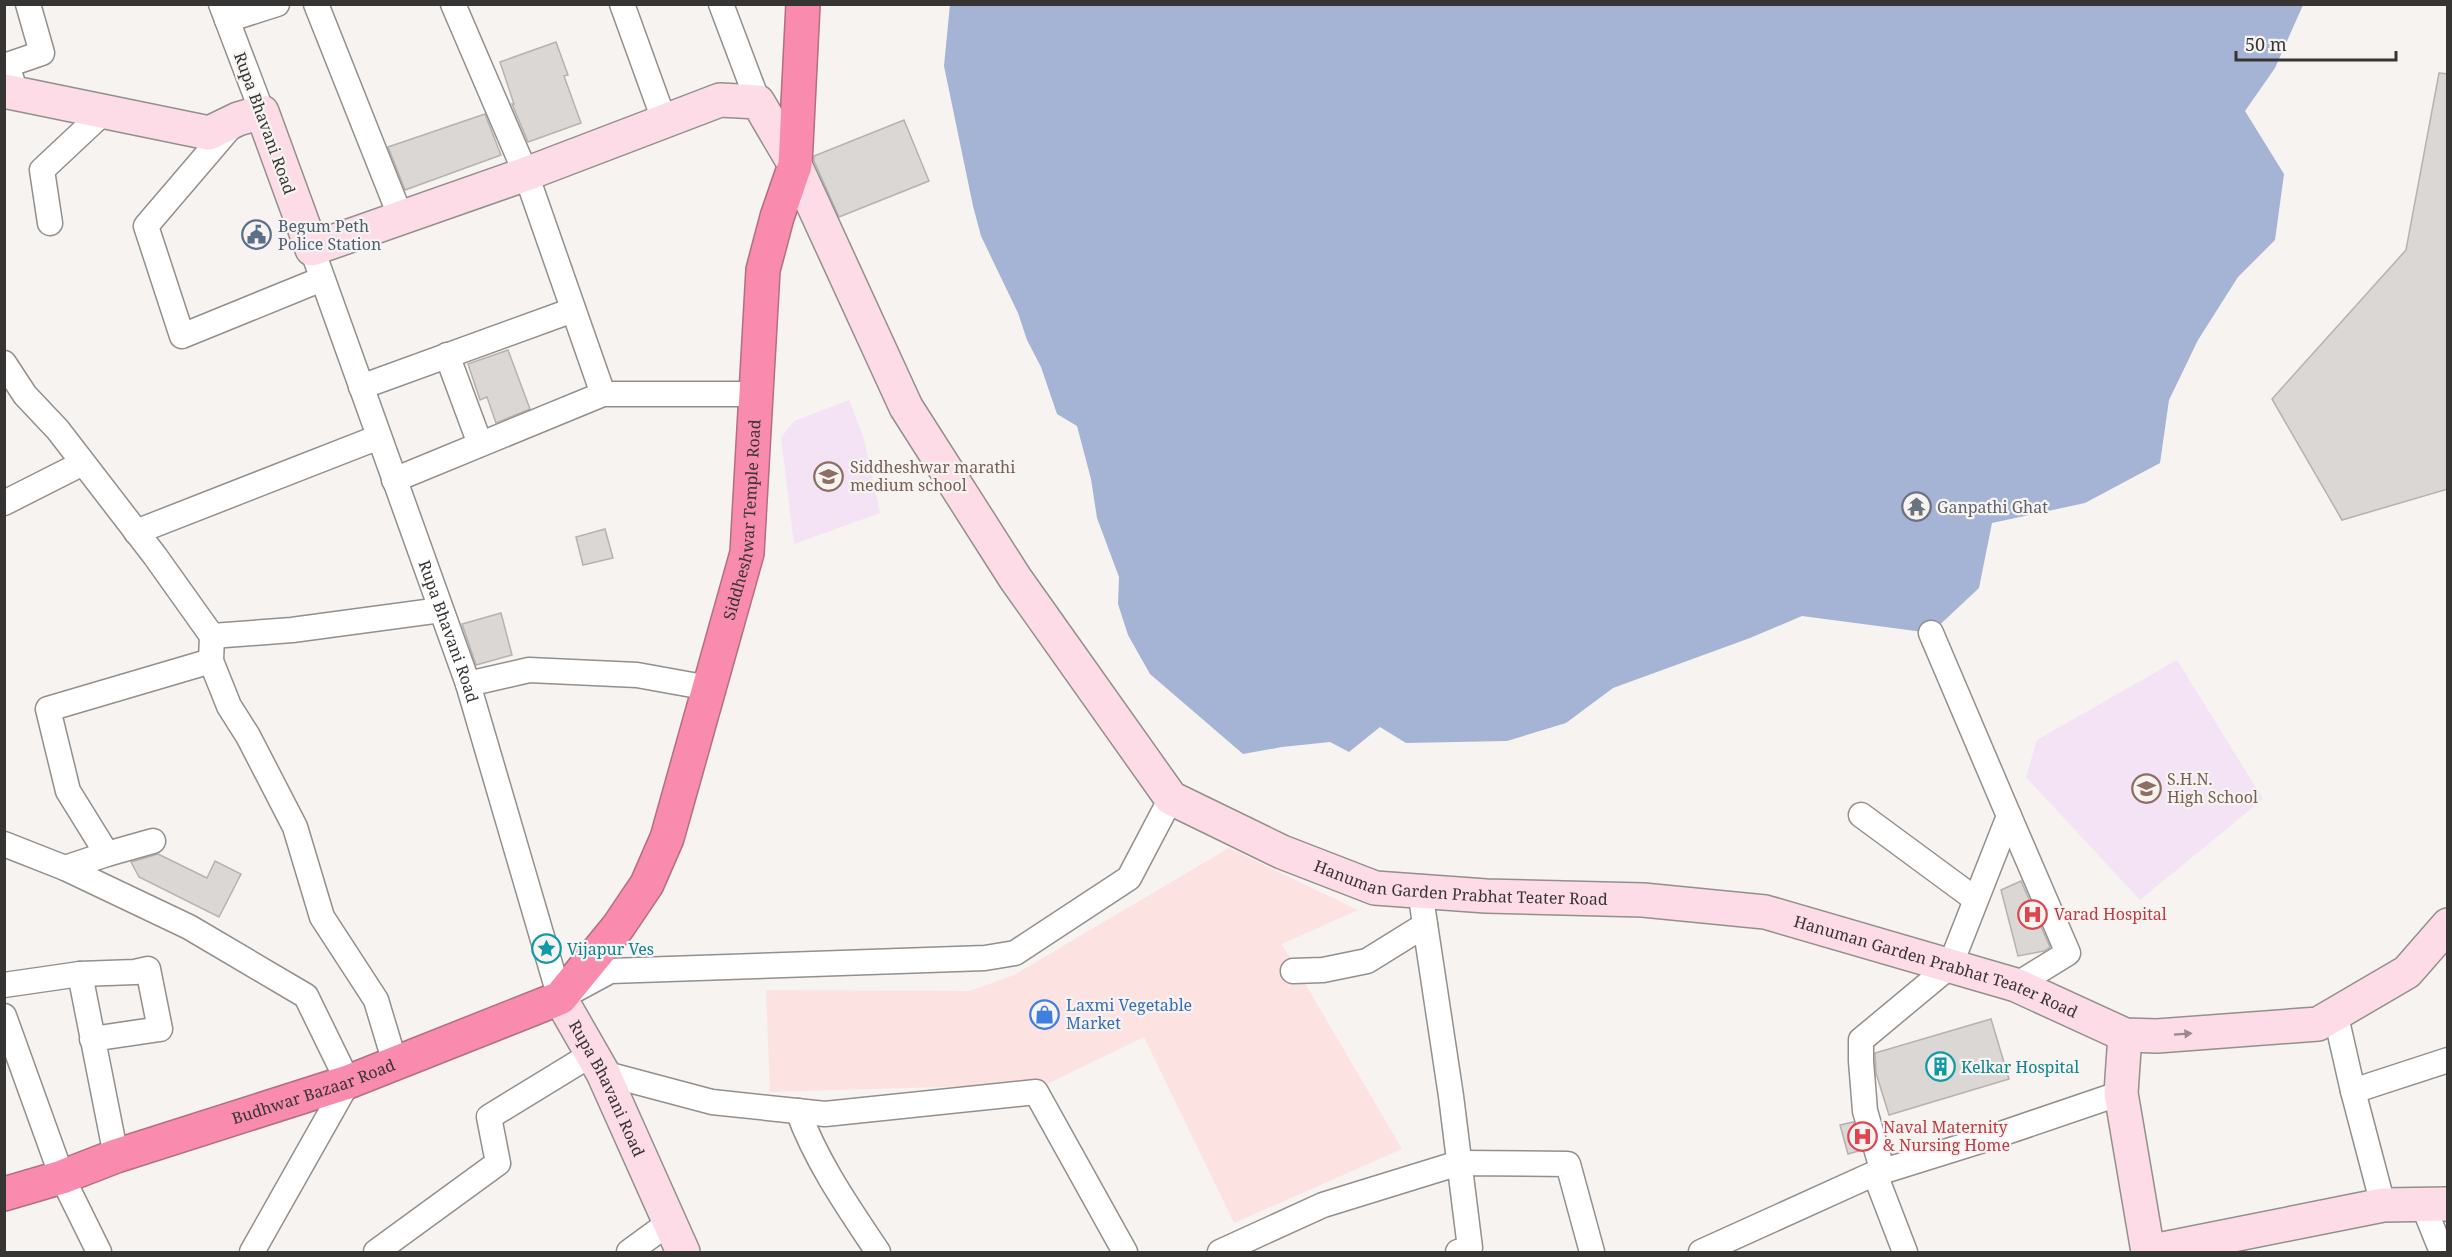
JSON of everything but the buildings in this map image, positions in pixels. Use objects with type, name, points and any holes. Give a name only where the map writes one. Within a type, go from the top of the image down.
[{"type":"highway","name":"Siddheshwar Temple Road","points":[[560,998],[618,927],[647,884],[667,838],[747,553],[763,270],[777,217],[795,165],[802,4]]},
{"type":"highway","name":"Budhwar Bazaar Road","points":[[4,1194],[348,1082],[560,998]]},
{"type":"street","points":[[28,4],[42,53],[7,64],[10,92],[209,133],[250,116]]},
{"type":"street","points":[[224,12],[277,4]]},
{"type":"street","points":[[316,4],[401,218]]},
{"type":"street","points":[[453,4],[526,174],[603,394]]},
{"type":"street","points":[[622,4],[664,120]]},
{"type":"street","points":[[250,116],[146,226],[182,336],[401,218],[526,174],[720,100],[758,102],[721,4]]},
{"type":"street","name":"Rupa Bhavani Road","points":[[224,12],[250,116],[317,264],[468,684],[560,998],[597,1063],[683,1252]]},
{"type":"street","name":"Hanuman Garden Prabhat Teater Road","points":[[758,102],[795,165],[906,407],[1015,578],[1172,798],[1282,852],[1375,888],[1486,896],[1643,900],[1765,912],[2016,985],[2125,1035],[2157,1036],[2318,1024],[2407,972],[2448,925]]},
{"type":"street","points":[[50,223],[42,170],[105,111]]},
{"type":"street","points":[[361,387],[573,309]]},
{"type":"street","points":[[447,356],[480,444]]},
{"type":"street","points":[[4,363],[25,395],[58,430],[212,636],[211,661],[228,706],[248,736],[295,827],[322,917],[375,1000],[395,1063]]},
{"type":"street","points":[[394,480],[603,394],[756,394]]},
{"type":"street","points":[[136,532],[379,437]]},
{"type":"street","points":[[4,503],[83,463]]},
{"type":"street","points":[[212,636],[292,630],[441,610]]},
{"type":"street","points":[[1931,633],[2068,953],[2016,985]]},
{"type":"street","points":[[107,854],[68,791],[48,709],[211,661]]},
{"type":"street","points":[[468,684],[529,670],[637,675],[709,688]]},
{"type":"street","points":[[560,998],[610,971],[985,958],[1015,953],[1129,878],[1172,798]]},
{"type":"street","points":[[1861,815],[1975,899]]},
{"type":"street","points":[[1905,1252],[1879,1173],[1866,1111],[1861,1040],[1950,966],[2009,816]]},
{"type":"street","points":[[65,868],[153,841]]},
{"type":"street","points":[[4,844],[65,868],[189,927],[306,996],[348,1082],[252,1252]]},
{"type":"street","points":[[1420,891],[1470,1248],[1458,1252]]},
{"type":"street","points":[[1293,971],[1323,970],[1367,961],[1425,925]]},
{"type":"street","points":[[4,986],[80,974],[135,972],[148,969],[160,1029],[93,1039]]},
{"type":"street","points":[[80,974],[116,1156]]},
{"type":"street","points":[[2335,1012],[2383,1204]]},
{"type":"street","points":[[4,1016],[62,1177],[99,1252]]},
{"type":"street","points":[[2125,1035],[2121,1093],[2148,1252],[2383,1204],[2435,1205],[2442,1252]]},
{"type":"street","points":[[2353,1091],[2448,1060]]},
{"type":"street","points":[[376,1252],[498,1163],[489,1117],[597,1063],[712,1102],[825,1114],[1036,1092],[1125,1252]]},
{"type":"street","points":[[1701,1252],[1879,1173],[2121,1093]]},
{"type":"street","points":[[798,1111],[810,1144],[846,1205],[878,1252]]},
{"type":"street","points":[[1220,1252],[1323,1205],[1459,1163],[1568,1164],[1592,1252]]},
{"type":"street","points":[[629,1252],[670,1222]]},
{"type":"shaded area","name":"Siddheshwar marathi medium school","points":[[849,400],[864,439],[880,513],[794,544],[781,438],[794,421]]},
{"type":"shaded area","name":"S.H.N. High School","points":[[2177,660],[2263,799],[2140,900],[2026,777],[2037,740]]},
{"type":"shaded area","name":"Laxmi Vegetable Market","points":[[1229,848],[1358,910],[1282,944],[1402,1149],[1234,1223],[1144,1037],[1047,1084],[770,1092],[766,990],[970,991],[1014,975]]},
{"type":"water","points":[[950,4],[2303,5],[2275,68],[2245,111],[2284,174],[2275,240],[2238,277],[2198,340],[2169,400],[2160,463],[2085,503],[1992,523],[1979,588],[1931,633],[1802,616],[1750,638],[1613,688],[1566,723],[1507,741],[1406,743],[1380,727],[1349,752],[1330,742],[1243,754],[1150,674],[1128,635],[1118,604],[1119,577],[1097,518],[1091,479],[1077,426],[1057,414],[1041,367],[1027,340],[1018,313],[981,236],[944,66]]},
{"type":"place","name":"Begum Peth Police Station","points":[[257,235]]},
{"type":"place","name":"Siddheshwar marathi medium school","points":[[829,476]]},
{"type":"place","name":"Ganpathi Ghat","points":[[1916,507]]},
{"type":"place","name":"S.H.N. High School","points":[[2146,788]]},
{"type":"place","name":"Varad Hospital","points":[[2033,914]]},
{"type":"place","name":"Vijapur Ves","points":[[546,949]]},
{"type":"place","name":"Laxmi Vegetable Market","points":[[1045,1014]]},
{"type":"place","name":"Kelkar Hospital","points":[[1940,1067]]},
{"type":"place","name":"Naval Maternity & Nursing Home","points":[[1862,1136]]}]
